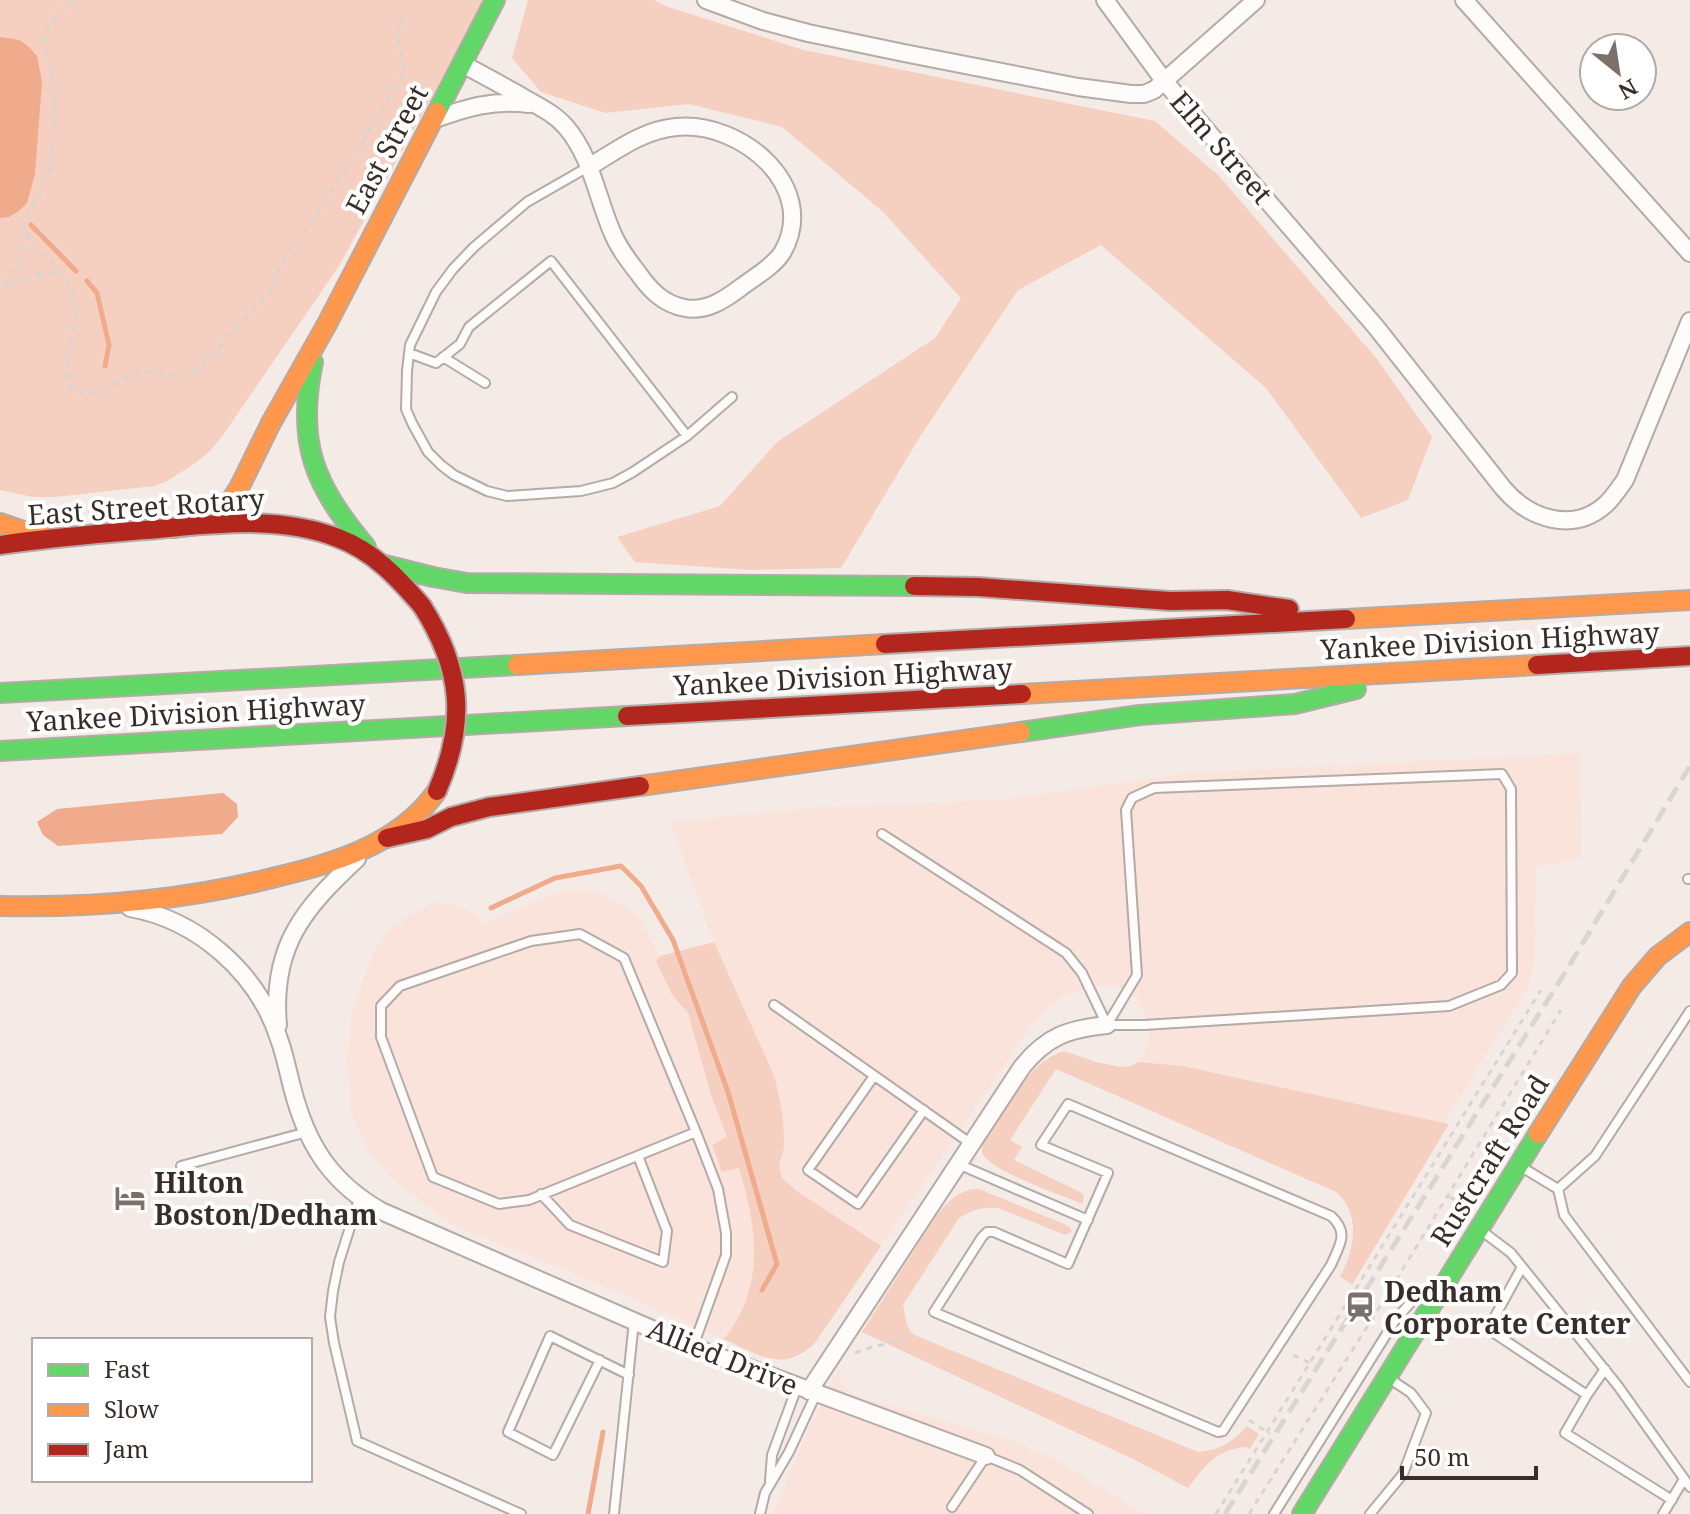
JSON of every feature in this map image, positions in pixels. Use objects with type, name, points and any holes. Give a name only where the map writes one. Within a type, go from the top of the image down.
[{"type":"main road","name":"East Street","points":[[173,528],[211,519],[231,502],[495,0]]},
{"type":"main road","name":"East Street","points":[[327,324],[312,367],[305,401],[304,420],[309,450],[328,499],[380,562]]},
{"type":"main road","points":[[0,523],[57,538]]},
{"type":"main road","name":"East Street Rotary","points":[[0,545],[173,528],[266,524],[297,527],[337,538],[380,562],[422,606],[448,651],[456,692],[453,745],[437,791],[413,819],[370,847],[313,868],[234,887],[174,897],[2,907]]},
{"type":"main road","points":[[380,562],[467,583],[1001,588],[1170,601],[1227,600],[1358,618]]},
{"type":"main road","name":"Yankee Division Highway","points":[[0,693],[1690,600]]},
{"type":"main road","name":"Yankee Division Highway","points":[[0,751],[1688,656]]},
{"type":"main road","points":[[387,838],[427,829],[451,817],[489,807],[1114,718],[1295,704],[1427,672]]},
{"type":"main road","name":"Rustcraft Road","points":[[1309,1509],[1598,1036],[1633,984],[1663,950],[1690,932]]},
{"type":"street","name":"Elm Street","points":[[706,0],[763,21],[808,33],[1078,87],[1144,94],[1165,82],[1347,291],[1512,498],[1535,515],[1563,520],[1593,513],[1605,505],[1625,480],[1690,321]]},
{"type":"street","points":[[1105,0],[1165,82],[1256,0]]},
{"type":"street","points":[[1464,0],[1690,253]]},
{"type":"street","points":[[462,64],[538,106],[565,125],[589,167],[613,235],[625,256],[659,298],[685,308],[711,306],[771,265],[781,254],[792,225],[792,202],[767,161],[747,145],[712,131],[678,127],[649,132],[589,167]]},
{"type":"street","points":[[432,120],[484,104],[508,101],[538,106]]},
{"type":"street","name":"Allied Drive","points":[[279,1038],[276,1006],[278,983],[289,942],[310,907],[370,847]]},
{"type":"street","name":"Allied Drive","points":[[85,904],[145,911],[169,918],[198,935],[244,975],[272,1019],[307,1132],[322,1160],[359,1199],[693,1347],[807,1391],[970,1143],[1034,1052],[1062,1034],[1081,1027],[1107,1025]]},
{"type":"street","points":[[807,1391],[986,1456]]},
{"type":"lane","points":[[589,167],[527,202],[474,247],[436,292],[410,345],[406,409],[428,452],[454,475],[487,491],[507,496],[581,491],[613,483],[687,436],[732,397]]},
{"type":"lane","points":[[409,353],[436,363],[460,344],[469,327],[551,261],[687,436]]},
{"type":"lane","points":[[443,357],[485,383]]},
{"type":"lane","points":[[1502,774],[1511,789],[1512,973],[1501,985],[1449,1006],[1107,1025],[1137,975],[1126,810],[1132,798],[1154,788],[1502,774]]},
{"type":"lane","points":[[882,834],[1066,953],[1082,973],[1107,1025]]},
{"type":"lane","points":[[693,1347],[726,1255],[726,1233],[718,1189],[696,1132],[624,958],[580,934],[531,941],[400,986],[381,1006],[381,1037],[433,1177],[499,1204],[529,1200],[696,1132]]},
{"type":"lane","points":[[774,1005],[970,1143]]},
{"type":"lane","points":[[1558,1189],[1595,1156],[1690,1011]]},
{"type":"lane","points":[[874,1076],[808,1170],[858,1204],[924,1110]]},
{"type":"lane","points":[[1068,1104],[1331,1216],[1342,1229],[1342,1239],[1331,1265],[1227,1427],[1218,1432],[934,1312],[987,1232],[994,1232],[1068,1264],[1088,1220],[1108,1173],[1041,1145],[1068,1104]]},
{"type":"lane","points":[[181,1166],[307,1132]]},
{"type":"lane","points":[[541,1194],[570,1225],[663,1262],[667,1231],[638,1156]]},
{"type":"lane","points":[[957,1164],[1088,1220]]},
{"type":"lane","points":[[1518,1165],[1558,1189],[1564,1215],[1690,1382]]},
{"type":"lane","points":[[359,1199],[339,1262],[330,1317],[357,1441],[521,1514]]},
{"type":"lane","points":[[1479,1229],[1511,1253],[1605,1369],[1687,1483],[1663,1514]]},
{"type":"lane","points":[[1522,1267],[1488,1329],[1587,1395]]},
{"type":"lane","points":[[1274,1514],[1396,1319],[1413,1300],[1448,1279]]},
{"type":"lane","points":[[614,1514],[634,1321]]},
{"type":"lane","points":[[600,1360],[553,1455],[508,1432],[550,1336],[600,1360],[629,1375]]},
{"type":"lane","points":[[1605,1369],[1565,1433],[1672,1500]]},
{"type":"lane","points":[[1370,1514],[1403,1474],[1426,1413],[1411,1393],[1387,1377]]},
{"type":"lane","points":[[771,1482],[772,1455],[807,1391]]},
{"type":"lane","points":[[760,1514],[765,1493],[789,1452],[807,1391]]},
{"type":"lane","points":[[952,1507],[986,1456],[1020,1470],[1088,1514]]},
{"type":"path","points":[[74,0],[52,21],[47,33],[54,103],[50,167],[24,228],[27,236],[68,282],[75,305],[68,382],[75,392],[90,394],[136,374],[177,376],[192,373],[266,298],[283,260],[324,203],[394,92],[404,66],[398,41],[405,13]]},
{"type":"path","points":[[1,287],[12,276],[27,236]]},
{"type":"path","points":[[1,287],[32,275],[60,270]]},
{"type":"path","points":[[1216,1514],[1541,990]]},
{"type":"path","points":[[1249,1514],[1561,1010]]},
{"type":"path","points":[[1448,1196],[1456,1200],[1453,1206],[1461,1212]]},
{"type":"path","points":[[849,1358],[866,1348],[897,1341],[912,1333]]},
{"type":"path","points":[[1293,1355],[1310,1363]]},
{"type":"path","points":[[1249,1420],[1268,1433]]},
{"type":"shaded area","points":[[0,0],[485,0],[339,266],[209,452],[167,481],[154,486],[55,497],[33,497],[0,490]]},
{"type":"shaded area","points":[[528,0],[654,0],[804,50],[1155,121],[1219,176],[1377,359],[1432,437],[1408,500],[1361,518],[1266,388],[1101,245],[1018,290],[921,435],[841,568],[749,570],[635,562],[617,537],[720,506],[777,442],[935,338],[961,298],[882,211],[782,127],[689,104],[605,113],[541,92],[512,58]]},
{"type":"shaded area","points":[[0,37],[20,40],[29,47],[37,56],[42,82],[35,174],[27,203],[9,217],[0,218]]},
{"type":"shaded area","points":[[1580,753],[1581,858],[1536,867],[1534,965],[1528,987],[1444,1123],[1183,1066],[1138,1062],[1149,1038],[1146,1017],[1137,999],[1118,987],[1102,985],[1067,994],[1035,1020],[815,1343],[788,1360],[768,1358],[447,1221],[390,1177],[368,1150],[351,1113],[347,1058],[352,1010],[374,952],[387,931],[409,915],[436,902],[456,904],[484,924],[565,890],[596,890],[640,918],[660,956],[714,942],[670,822],[821,807],[997,800],[1189,773]]},
{"type":"shaded area","points":[[223,793],[237,804],[238,817],[222,834],[58,846],[43,835],[37,822],[57,809]]},
{"type":"shaded area","points":[[714,942],[775,1078],[783,1117],[784,1148],[779,1165],[782,1178],[798,1192],[881,1246],[815,1343],[792,1358],[781,1360],[759,1355],[724,1339],[747,1299],[752,1278],[754,1256],[750,1212],[739,1168],[722,1172],[712,1145],[727,1137],[711,1095],[688,1013],[673,996],[656,961],[660,956]]},
{"type":"shaded area","points":[[1064,1051],[1121,1067],[1138,1062],[1183,1066],[1449,1124],[1352,1285],[1340,1276],[1352,1244],[1352,1221],[1344,1200],[1336,1192],[1056,1069],[1010,1140],[1022,1147],[1014,1160],[1080,1192],[1084,1195],[1083,1204],[1028,1182],[988,1160],[982,1153],[982,1146],[1016,1091],[1038,1066]]},
{"type":"shaded area","points":[[973,1189],[1064,1224],[1072,1232],[1065,1235],[998,1208],[977,1210],[959,1218],[903,1305],[912,1334],[1198,1452],[1225,1445],[1247,1426],[1259,1434],[1250,1449],[1236,1448],[1219,1455],[1188,1488],[862,1332],[934,1219],[955,1197]]},
{"type":"shaded area","points":[[840,1366],[842,1385],[858,1397],[1001,1437],[1049,1456],[1145,1514],[773,1514],[804,1439]]},
{"type":"waterway","points":[[31,225],[76,271]]},
{"type":"waterway","points":[[87,281],[97,293],[109,345],[105,366]]},
{"type":"waterway","points":[[491,908],[555,878],[621,866],[641,886],[673,940],[728,1092],[777,1264],[762,1290]]},
{"type":"waterway","points":[[588,1514],[603,1432]]},
{"type":"railway","points":[[1225,1514],[1561,979],[1690,766]]},
{"type":"traffic: fast","points":[[437,112],[495,0]]},
{"type":"traffic: fast","points":[[313,362],[307,416],[314,462],[333,503],[366,547]]},
{"type":"traffic: fast","points":[[385,565],[467,583],[914,586]]},
{"type":"traffic: fast","points":[[0,693],[517,665]]},
{"type":"traffic: fast","points":[[1021,732],[1140,715],[1295,704],[1356,689]]},
{"type":"traffic: fast","points":[[0,751],[627,716]]},
{"type":"traffic: fast","points":[[1302,1514],[1538,1134]]},
{"type":"traffic: slow","points":[[173,528],[211,519],[225,509],[239,488],[437,112]]},
{"type":"traffic: slow","points":[[0,523],[43,535]]},
{"type":"traffic: slow","points":[[1346,619],[1690,600]]},
{"type":"traffic: slow","points":[[517,665],[885,644]]},
{"type":"traffic: slow","points":[[1022,694],[1537,665]]},
{"type":"traffic: slow","points":[[640,786],[1021,732]]},
{"type":"traffic: slow","points":[[0,906],[67,906],[168,898],[235,887],[292,873],[339,859],[383,839],[403,826],[437,791]]},
{"type":"traffic: slow","points":[[1538,1134],[1632,986],[1658,956],[1690,932]]},
{"type":"traffic: jam","points":[[0,545],[218,524],[291,526],[338,538],[363,550],[394,576],[422,606]]},
{"type":"traffic: jam","points":[[914,586],[978,587],[1170,601],[1227,600],[1289,609]]},
{"type":"traffic: jam","points":[[422,606],[445,652],[456,696],[453,742],[437,791]]},
{"type":"traffic: jam","points":[[885,644],[1346,619]]},
{"type":"traffic: jam","points":[[1537,665],[1690,656]]},
{"type":"traffic: jam","points":[[627,716],[1022,694]]},
{"type":"traffic: jam","points":[[387,838],[427,829],[451,817],[489,807],[640,786]]},
{"type":"place","name":"Hilton Boston/Dedham","points":[[130,1198]]},
{"type":"place","name":"Dedham Corporate Center","points":[[1360,1307]]}]
